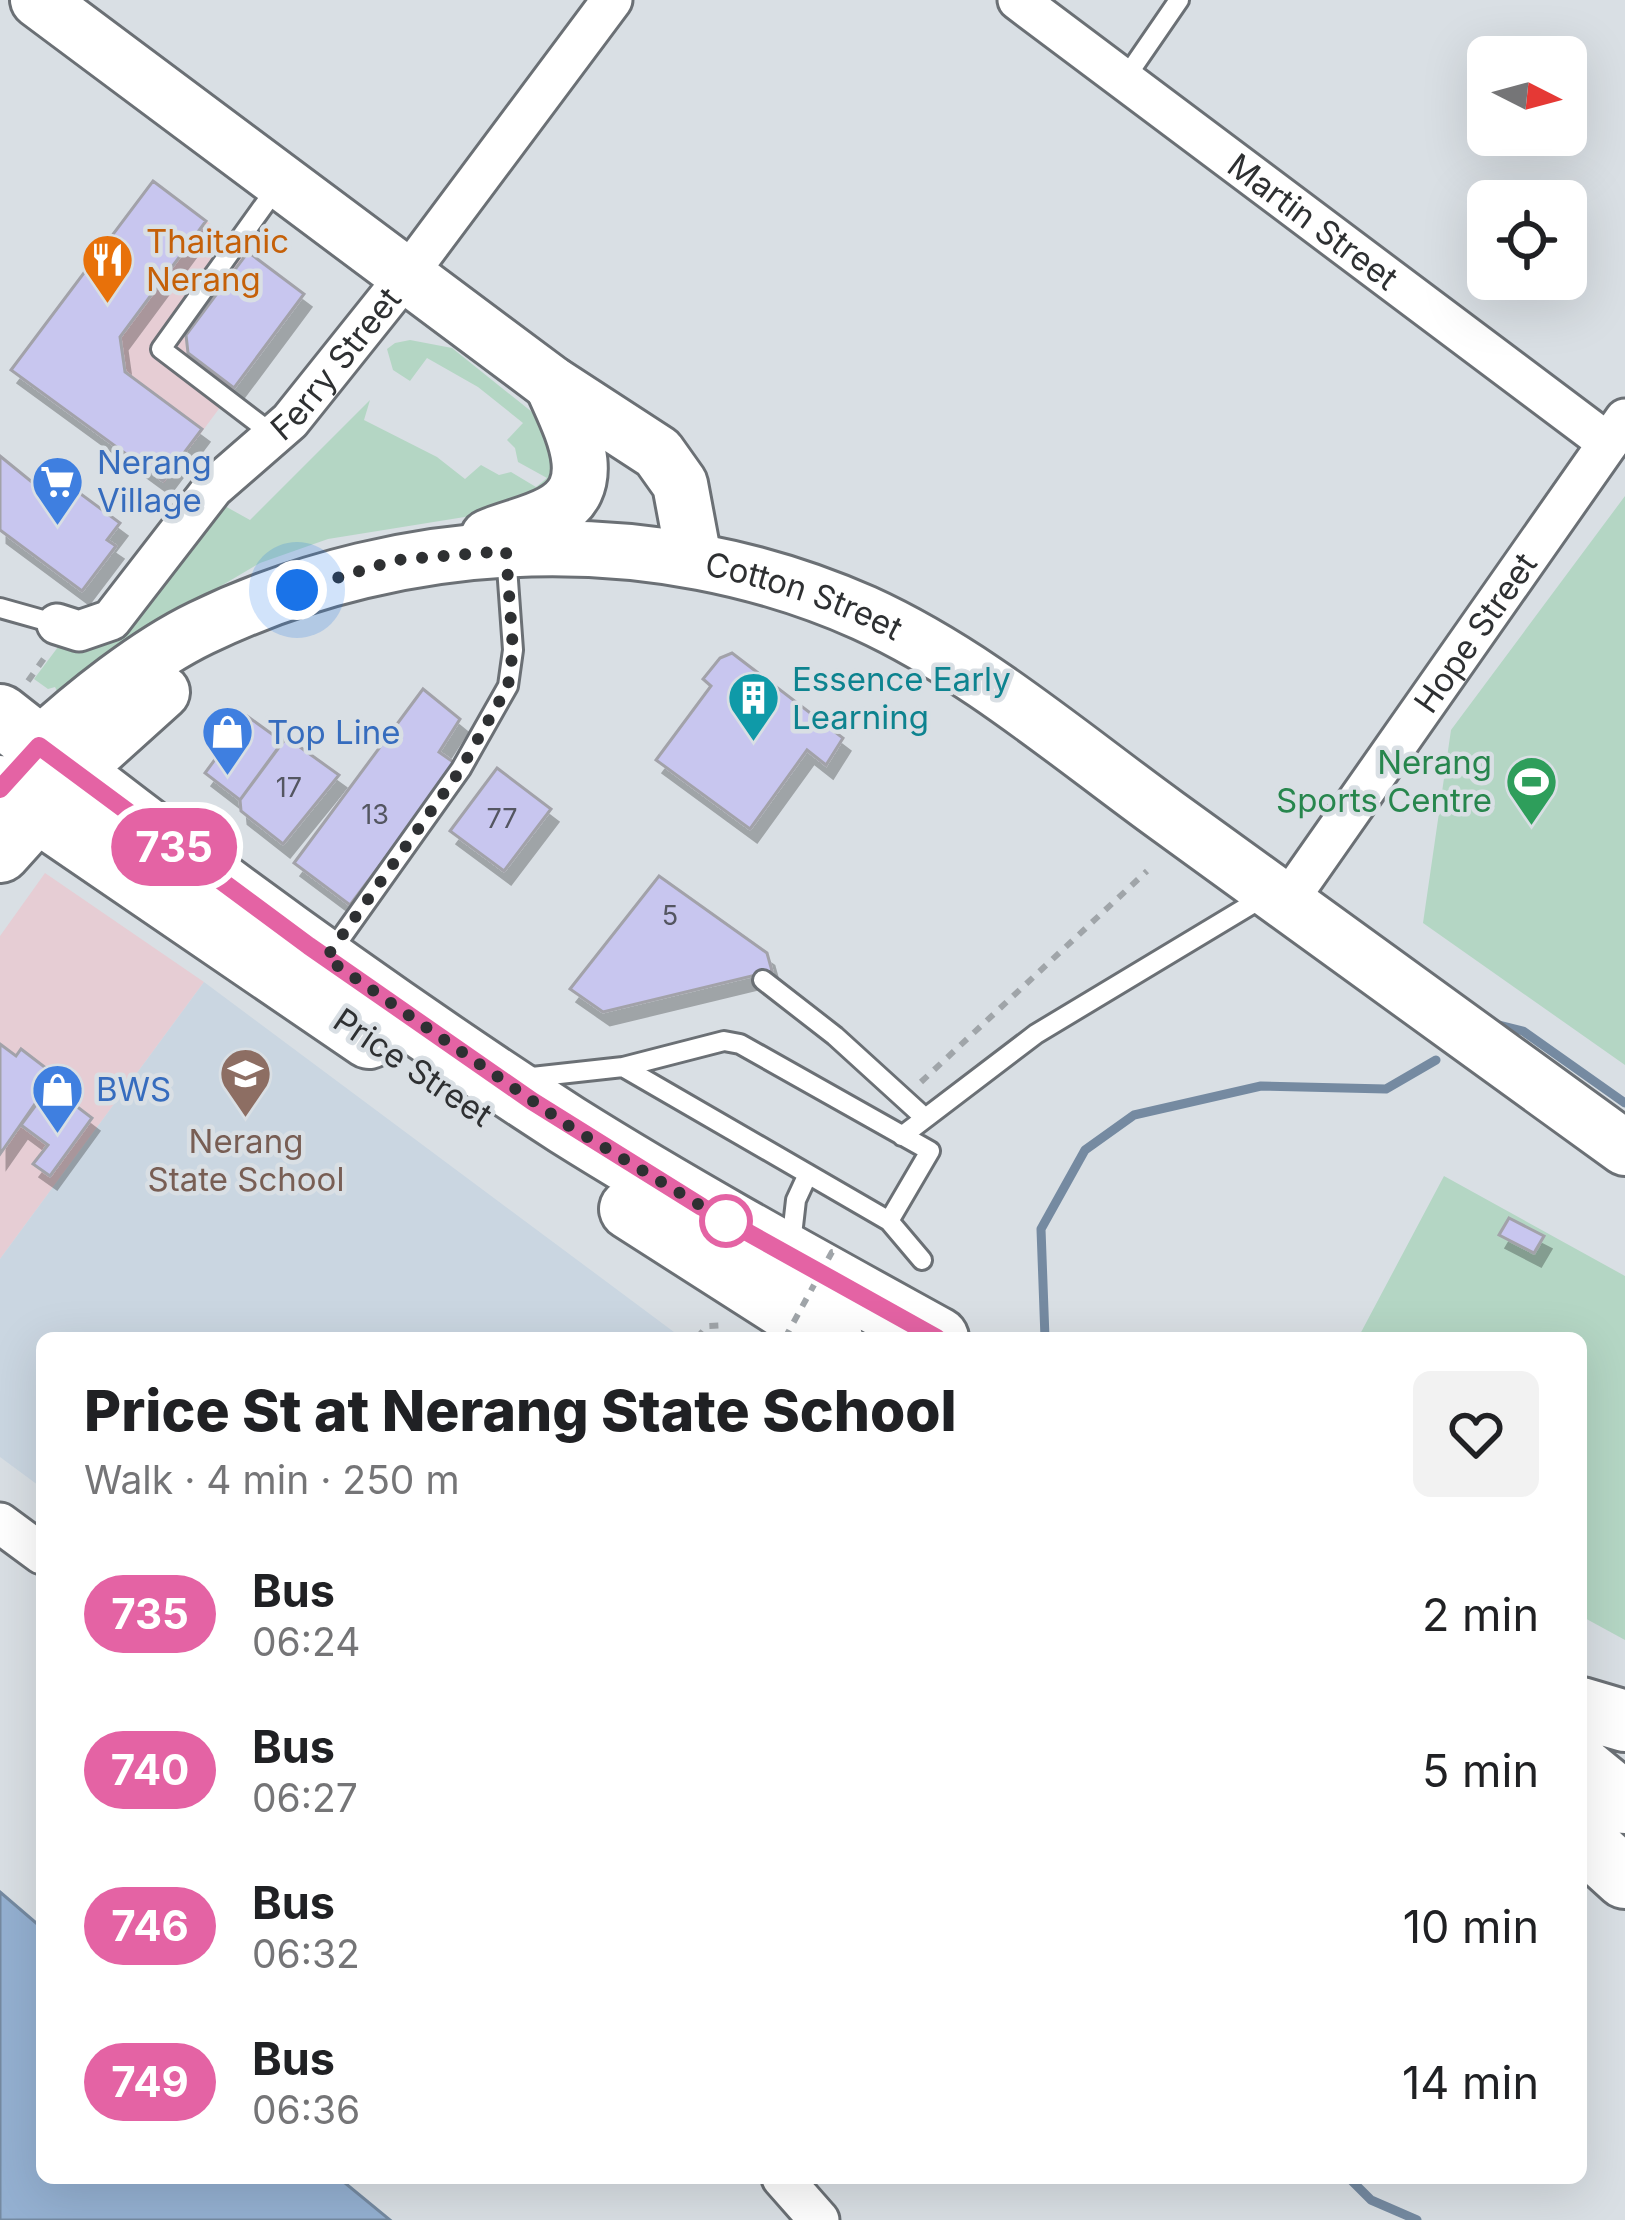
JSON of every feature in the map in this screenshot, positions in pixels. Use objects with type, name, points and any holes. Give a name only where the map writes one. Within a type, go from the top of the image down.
[{"type":"main road","name":"Cotton Street","points":[[38,0],[552,384],[658,453],[680,484],[675,556],[778,579],[820,595],[968,670],[1625,1148]]},
{"type":"main road","points":[[19,783],[71,718],[187,635],[235,613],[370,566],[505,540],[557,511],[579,480],[580,455],[552,384]]},
{"type":"main road","points":[[505,540],[556,549],[675,556]]},
{"type":"main road","name":"Price Street","points":[[19,783],[326,958],[495,1077],[645,1172],[815,1254],[875,1327]]},
{"type":"main road","name":"Price Street","points":[[19,783],[523,1141],[875,1327]]},
{"type":"main road","points":[[1587,1710],[1625,1721]]},
{"type":"main road","points":[[1587,1772],[1625,1803]]},
{"type":"main road","points":[[1587,1843],[1625,1878]]},
{"type":"street","name":"Ferry Street","points":[[57,624],[84,631],[111,620],[212,488],[275,436],[312,395],[612,0]]},
{"type":"street","name":"Martin Street","points":[[1029,3],[1124,80],[1616,431]]},
{"type":"street","name":"Hope Street","points":[[1278,898],[1616,431]]},
{"type":"street","points":[[0,1523],[36,1550]]},
{"type":"street","points":[[787,2184],[819,2220]]},
{"type":"lane","points":[[1124,80],[1179,0]]},
{"type":"lane","points":[[275,436],[161,349],[280,182]]},
{"type":"lane","points":[[326,958],[461,769],[508,686],[513,650],[505,540]]},
{"type":"lane","name":"Ferry Street","points":[[0,608],[57,624]]},
{"type":"lane","points":[[902,1136],[1036,1034],[1278,898]]},
{"type":"lane","points":[[763,980],[822,1025],[924,1117]]},
{"type":"lane","points":[[495,1077],[562,1076],[623,1067],[731,1041],[929,1151],[889,1221]]},
{"type":"lane","points":[[623,1067],[889,1221],[922,1259]]},
{"type":"lane","points":[[808,1174],[794,1205],[815,1254]]},
{"type":"path","points":[[904,1098],[1147,871]]},
{"type":"path","points":[[787,1332],[832,1252],[815,1254]]},
{"type":"path","points":[[703,1332],[712,1324],[737,1330]]},
{"type":"shaded area","points":[[153,181],[304,294],[164,483],[11,370]]},
{"type":"shaded area","points":[[45,873],[204,982],[0,1259],[0,936]]},
{"type":"shaded area","name":"Nerang State School","points":[[204,982],[674,1332],[36,1332],[36,1484],[0,1457],[0,1259]]},
{"type":"green space","points":[[410,340],[452,348],[537,416],[559,446],[557,487],[477,515],[328,539],[260,563],[58,693],[55,687],[48,689],[34,679],[61,643],[95,646],[128,628],[223,505],[250,520],[370,400],[364,420],[437,457],[465,479],[481,465],[499,475],[511,472],[536,487],[547,478],[518,462],[507,440],[523,423],[478,387],[427,358],[410,381],[393,370],[387,349]]},
{"type":"green space","name":"Nerang Sports Centre","points":[[1625,496],[1625,1065],[1423,923],[1451,730]]},
{"type":"green space","points":[[1444,1176],[1625,1276],[1625,1640],[1587,1619],[1587,1332],[1361,1332]]},
{"type":"water","points":[[0,1892],[36,1923],[36,2184],[346,2184],[390,2220],[0,2220]]},
{"type":"building","points":[[153,181],[206,221],[120,337],[125,372],[202,429],[163,481],[11,370]]},
{"type":"building","points":[[248,252],[304,294],[234,388],[188,353],[186,335]]},
{"type":"building","name":"Nerang Village","points":[[0,456],[54,500],[66,483],[120,523],[107,540],[116,546],[82,591],[0,530]]},
{"type":"building","name":"Essence Early Learning","points":[[732,653],[843,738],[826,765],[807,750],[750,829],[656,760],[711,686],[703,679],[720,658]]},
{"type":"building","points":[[423,689],[460,719],[439,752],[456,764],[350,905],[294,863]]},
{"type":"building","points":[[247,716],[283,742],[240,800],[205,773]]},
{"type":"building","points":[[286,737],[339,775],[283,844],[241,811],[240,800]]},
{"type":"building","points":[[497,768],[551,809],[504,871],[450,831]]},
{"type":"building","points":[[659,876],[767,953],[772,971],[603,1012],[570,989]]},
{"type":"building","points":[[0,1044],[16,1056],[21,1049],[55,1075],[0,1154]]},
{"type":"building","name":"BWS","points":[[50,1086],[92,1118],[50,1176],[33,1164],[48,1145],[21,1125]]},
{"type":"building","points":[[1509,1218],[1544,1236],[1534,1253],[1499,1235]]},
{"type":"waterway","points":[[1499,1025],[1523,1031],[1625,1103]]},
{"type":"waterway","points":[[1045,1332],[1041,1229],[1085,1150],[1134,1115],[1261,1086],[1386,1089],[1436,1060]]},
{"type":"waterway","points":[[1355,2184],[1371,2200],[1417,2220]]},
{"type":"bus line","name":"735","points":[[0,789],[39,746],[309,946],[569,1126],[702,1207],[926,1332]]},
{"type":"place","name":"Thaitanic Nerang","points":[[107,306]]},
{"type":"place","name":"Nerang Village","points":[[58,527]]},
{"type":"place","name":"Essence Early Learning","points":[[753,744]]},
{"type":"place","name":"Top Line","points":[[228,778]]},
{"type":"place","name":"Nerang Sports Centre","points":[[1531,827]]},
{"type":"place","name":"Nerang State School","points":[[246,1120]]},
{"type":"place","name":"BWS","points":[[57,1135]]},
{"type":"route","points":[[297,590],[396,560],[506,551],[513,650],[508,686],[461,769],[326,958],[569,1126],[731,1224],[726,1221]]}]
